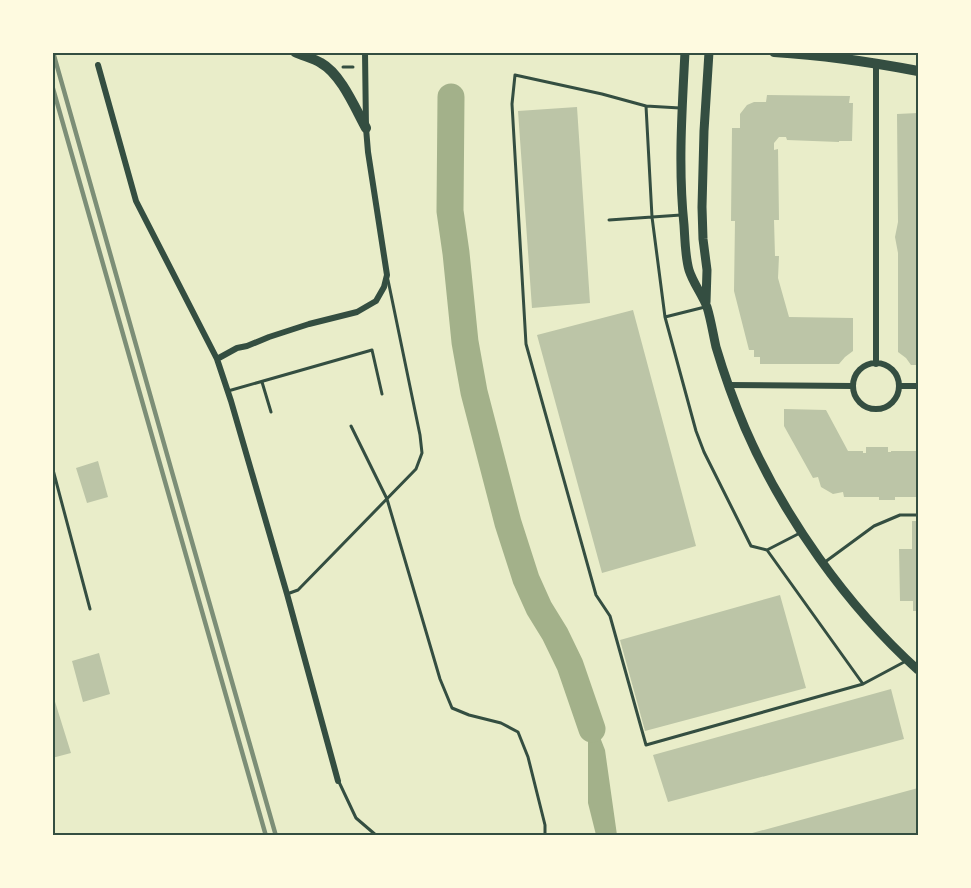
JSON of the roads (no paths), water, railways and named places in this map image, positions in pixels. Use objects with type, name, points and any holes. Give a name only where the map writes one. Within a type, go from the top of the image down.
[{"type":"main road","points":[[295,52],[330,69],[345,90],[366,128]]},
{"type":"main road","points":[[684,52],[680,174],[689,270],[706,306],[716,347],[744,428],[801,532],[860,611],[918,670]]},
{"type":"main road","points":[[706,306],[707,270],[702,207],[709,52]]},
{"type":"main road","points":[[774,52],[918,70]]},
{"type":"street","points":[[217,358],[269,337],[357,312],[376,301],[384,287],[387,275],[366,128],[365,52]]},
{"type":"street","points":[[876,63],[876,364]]},
{"type":"street","points":[[98,65],[136,201],[217,358],[287,594],[338,781]]},
{"type":"street","points":[[876,364],[885,365],[891,369],[899,386],[892,403],[885,408],[875,409],[859,402],[853,386],[854,378],[860,370],[876,364]]},
{"type":"street","points":[[728,385],[853,386]]},
{"type":"street","points":[[899,386],[918,386]]},
{"type":"lane","points":[[681,108],[646,106],[515,75],[512,104],[526,344],[596,595],[610,616],[645,745],[863,684],[907,660]]},
{"type":"lane","points":[[646,106],[652,217],[665,317],[696,431],[704,452],[751,546],[767,550],[863,684]]},
{"type":"lane","points":[[609,220],[683,215]]},
{"type":"lane","points":[[287,594],[298,590],[416,469],[422,453],[387,275]]},
{"type":"lane","points":[[665,317],[706,306]]},
{"type":"lane","points":[[228,391],[372,350],[382,394]]},
{"type":"lane","points":[[262,382],[271,412]]},
{"type":"lane","points":[[351,426],[387,499],[440,679],[452,708],[501,723],[518,732],[528,757],[545,825],[545,836]]},
{"type":"lane","points":[[52,466],[90,609]]},
{"type":"lane","points":[[824,563],[874,525],[900,515],[918,515]]},
{"type":"lane","points":[[767,550],[801,532]]},
{"type":"lane","points":[[338,781],[356,818],[376,836]]},
{"type":"waterway","points":[[451,97],[450,211],[465,342],[474,392],[508,523],[526,579],[570,665],[592,729]]},
{"type":"railway","points":[[53,52],[276,836]]},
{"type":"railway","points":[[52,85],[266,836]]}]
